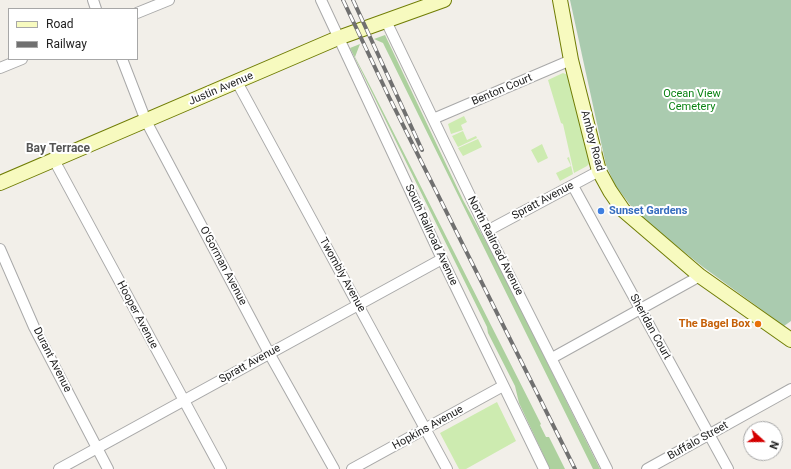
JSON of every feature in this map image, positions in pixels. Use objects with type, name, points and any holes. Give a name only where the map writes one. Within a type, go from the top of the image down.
[{"type":"street","points":[[138,13],[169,0]]},
{"type":"street","name":"South Railroad Avenue","points":[[321,0],[442,259],[544,469]]},
{"type":"street","name":"Justin Avenue","points":[[0,183],[338,38],[444,0]]},
{"type":"street","name":"Amboy Road","points":[[560,0],[571,60],[599,171],[610,191],[623,210],[700,276],[791,340]]},
{"type":"street","name":"North Railroad Avenue","points":[[386,21],[487,231],[607,469]]},
{"type":"street","points":[[0,68],[20,60]]},
{"type":"street","name":"O'Gorman Avenue","points":[[122,60],[146,121],[269,353],[334,469]]},
{"type":"street","name":"Benton Court","points":[[433,120],[571,60]]},
{"type":"street","name":"Twombly Avenue","points":[[237,82],[447,469]]},
{"type":"street","name":"Hooper Avenue","points":[[54,160],[221,469]]},
{"type":"street","name":"Spratt Avenue","points":[[487,231],[599,171]]},
{"type":"street","name":"Sheridan Court","points":[[573,186],[728,469]]},
{"type":"street","name":"Durant Avenue","points":[[0,249],[34,327],[108,469]]},
{"type":"street","name":"Spratt Avenue","points":[[59,469],[442,259]]},
{"type":"street","points":[[552,358],[700,276]]},
{"type":"street","name":"Hopkins Avenue","points":[[352,469],[503,386]]},
{"type":"street","name":"Buffalo Street","points":[[647,469],[791,389]]},
{"type":"green space","name":"Ocean View Cemetery","points":[[570,0],[791,0],[791,321],[784,326],[703,267],[648,223],[631,206],[615,185],[606,165]]},
{"type":"green space","points":[[385,35],[463,200],[497,262],[600,469],[593,469],[383,43],[374,39]]},
{"type":"green space","points":[[360,44],[355,57],[541,424],[540,425],[546,437],[549,437],[565,469],[550,469],[519,403],[515,386],[488,333],[487,327],[350,48]]},
{"type":"green space","points":[[563,73],[568,75],[582,127],[580,128],[582,129],[591,162],[574,173],[563,124],[561,123],[548,80]]},
{"type":"green space","points":[[464,116],[467,122],[461,125],[463,130],[451,134],[448,124]]},
{"type":"green space","points":[[463,131],[467,140],[476,136],[477,138],[458,147],[452,136]]},
{"type":"green space","points":[[478,139],[482,147],[463,156],[458,148]]},
{"type":"green space","points":[[542,144],[548,158],[538,163],[531,150]]},
{"type":"green space","points":[[569,157],[573,174],[560,181],[556,173],[571,166],[567,158]]},
{"type":"green space","points":[[497,402],[516,441],[466,469],[459,469],[440,433]]},
{"type":"railway","points":[[343,0],[389,97],[575,469]]},
{"type":"railway","points":[[353,0],[422,150]]},
{"type":"place","name":"Sunset Gardens","points":[[601,211]]},
{"type":"place","name":"The Bagel Box","points":[[758,324]]},
{"type":"district","name":"Bay Terrace","points":[[58,149]]}]
